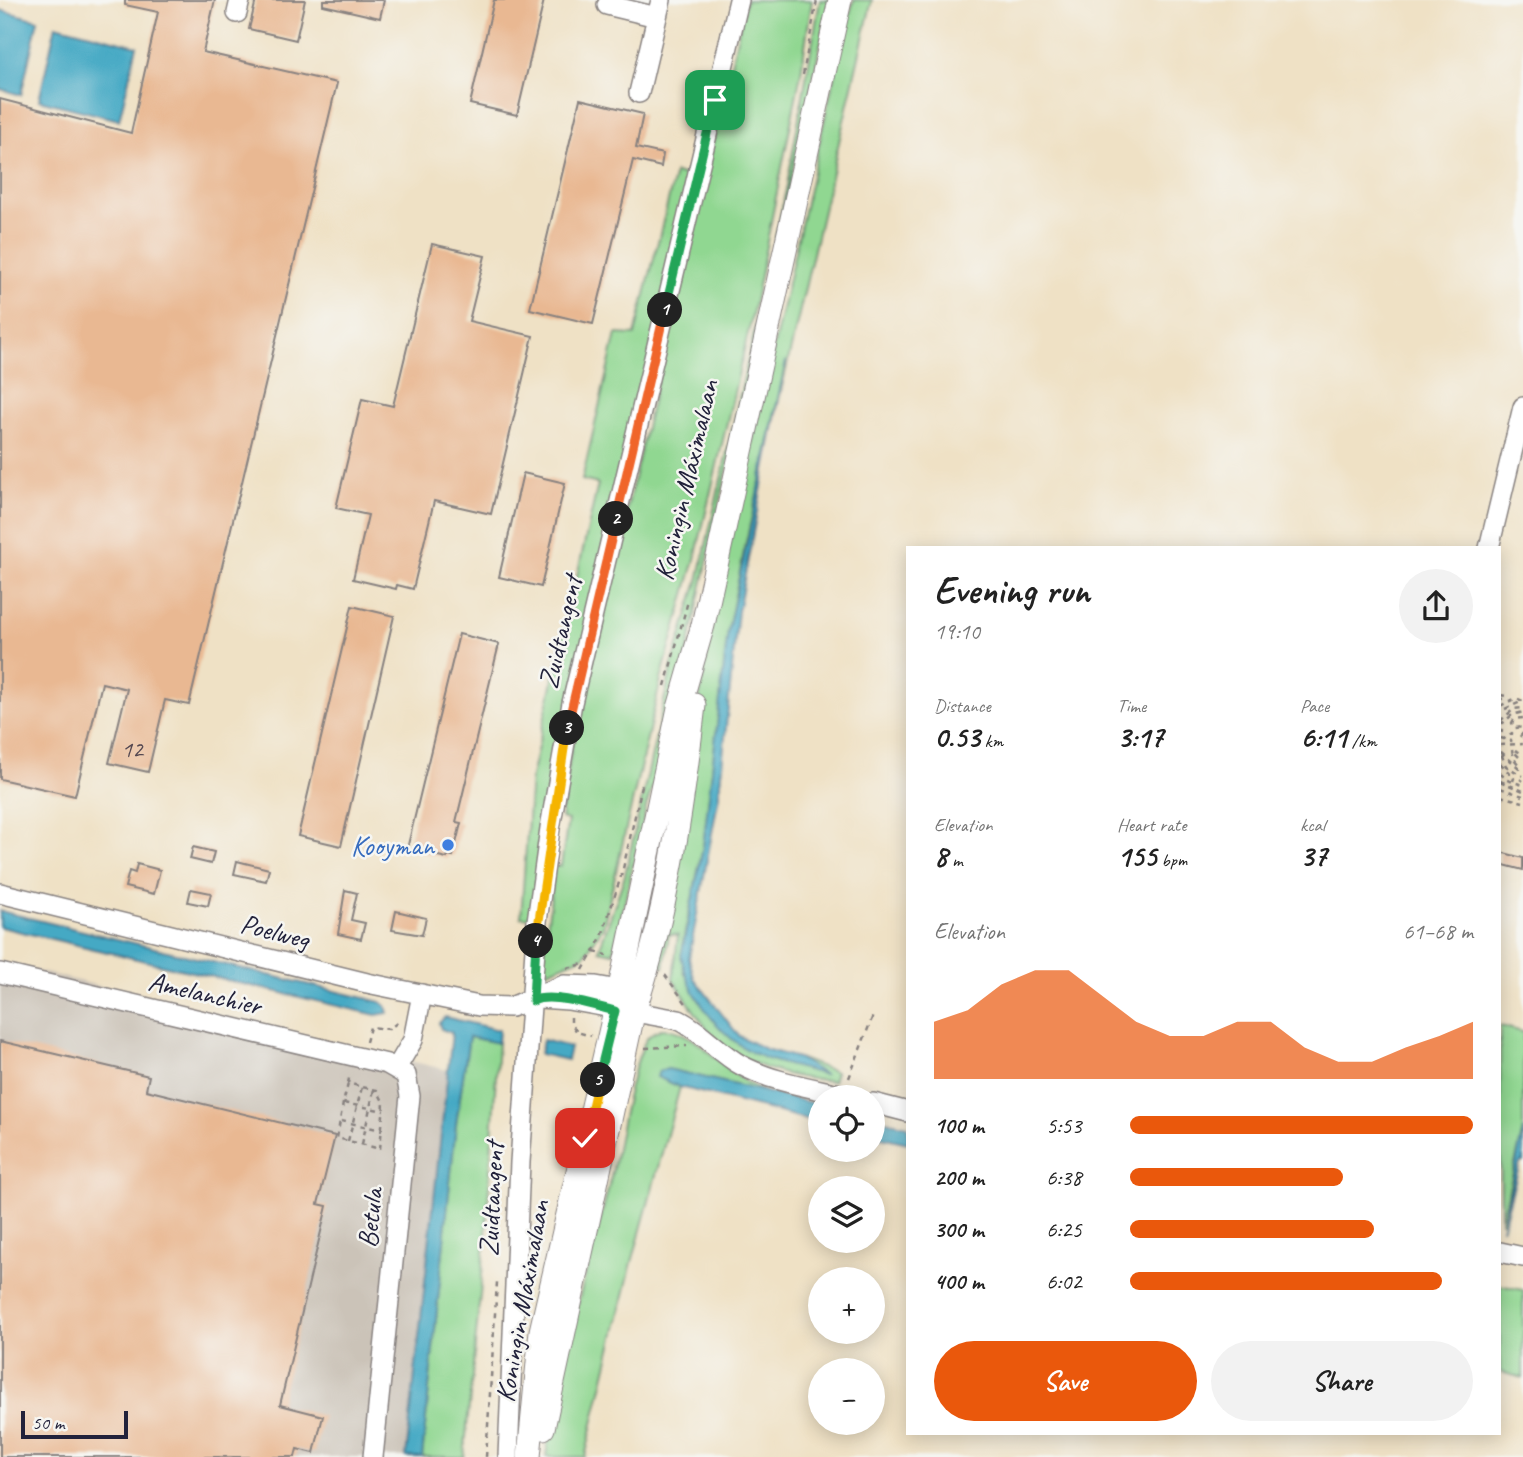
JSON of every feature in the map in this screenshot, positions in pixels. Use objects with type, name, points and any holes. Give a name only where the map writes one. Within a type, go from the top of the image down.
[{"type":"main road","name":"Koningin Máximalaan","points":[[530,1457],[541,1331],[622,1005],[649,965],[672,865],[703,625],[840,0]]},
{"type":"main road","name":"Koningin Máximalaan","points":[[538,1457],[622,1005]]},
{"type":"street","name":"Zuidtangent","points":[[508,1457],[520,1163],[535,1000],[537,921],[572,703],[739,0]]},
{"type":"street","points":[[607,5],[659,8],[639,93]]},
{"type":"street","points":[[1489,546],[1523,407]]},
{"type":"street","name":"Poelweg","points":[[0,893],[421,1000],[494,1008],[535,1000],[622,1005],[679,1020],[693,1027],[739,1064],[755,1072],[808,1086]]},
{"type":"street","name":"Amelanchier","points":[[0,973],[356,1066],[397,1067]]},
{"type":"street","points":[[397,1067],[413,1040],[421,1000]]},
{"type":"street","name":"Betula","points":[[373,1457],[410,1096],[406,1075],[397,1067]]},
{"type":"street","points":[[885,1106],[906,1111]]},
{"type":"street","points":[[1501,1252],[1523,1258]]},
{"type":"path","points":[[801,87],[817,0]]},
{"type":"path","name":"Koningin Máximalaan","points":[[663,694],[690,594]]},
{"type":"path","points":[[1501,706],[1516,698],[1523,701]]},
{"type":"path","points":[[1505,709],[1523,701]]},
{"type":"path","points":[[1501,720],[1514,709],[1523,710]]},
{"type":"path","points":[[1501,722],[1503,723],[1523,710]]},
{"type":"path","points":[[1514,717],[1523,718]]},
{"type":"path","points":[[1514,717],[1512,723],[1515,728],[1523,727]]},
{"type":"path","points":[[1501,738],[1512,733],[1511,742]]},
{"type":"path","points":[[1501,745],[1511,742],[1523,744]]},
{"type":"path","points":[[1515,750],[1523,754]]},
{"type":"path","points":[[1515,750],[1519,757]]},
{"type":"path","points":[[1515,750],[1512,753],[1522,767],[1522,779]]},
{"type":"path","points":[[1501,755],[1503,751],[1515,767],[1522,767]]},
{"type":"path","points":[[1501,758],[1522,779]]},
{"type":"path","points":[[1501,764],[1514,778],[1513,782]]},
{"type":"path","points":[[584,964],[602,936],[618,886],[646,769]]},
{"type":"path","points":[[1501,774],[1513,782]]},
{"type":"path","points":[[1513,782],[1522,779]]},
{"type":"path","points":[[1501,781],[1523,791]]},
{"type":"path","points":[[1501,788],[1523,796]]},
{"type":"path","points":[[1501,796],[1523,802]]},
{"type":"path","points":[[348,1083],[380,1093],[384,1111],[380,1149],[337,1138],[348,1083],[370,1027],[389,1029],[398,1022],[400,1014],[421,1000]]},
{"type":"path","points":[[851,1085],[874,1013]]},
{"type":"path","points":[[348,1141],[362,1087]]},
{"type":"path","points":[[362,1144],[374,1089]]},
{"type":"path","points":[[343,1103],[384,1111]]},
{"type":"path","points":[[340,1121],[382,1130]]},
{"type":"path","name":"Koningin Máximalaan","points":[[486,1457],[489,1405]]},
{"type":"shaded area","points":[[0,962],[464,1074],[409,1457],[0,1457]]},
{"type":"green space","points":[[746,0],[812,0],[801,73],[752,316],[695,559],[661,679],[603,927],[584,956],[541,974],[555,866],[561,866],[568,820],[561,818],[572,744]]},
{"type":"green space","points":[[820,0],[830,0],[671,727],[646,807],[613,953],[599,950],[625,875],[672,665],[698,581],[787,185]]},
{"type":"green space","points":[[854,0],[872,0],[745,546],[728,630],[703,847],[683,941],[684,973],[742,1047],[824,1075],[798,1058],[836,1072],[833,1081],[800,1077],[766,1068],[735,1053],[710,1032],[673,979],[678,935],[669,934],[664,967],[654,963],[714,613],[844,33]]},
{"type":"green space","points":[[675,173],[689,177],[533,918],[521,917],[531,777],[598,484],[582,480],[616,334],[635,335]]},
{"type":"green space","points":[[1501,1026],[1523,1032],[1523,1130],[1501,1222]]},
{"type":"green space","points":[[661,1029],[672,1030],[693,1040],[741,1079],[766,1092],[668,1069],[659,1071],[658,1077],[680,1087],[631,1266],[585,1457],[546,1457],[557,1389],[609,1186],[632,1080],[645,1043],[650,1035]]},
{"type":"green space","points":[[469,1037],[498,1043],[486,1234],[464,1457],[422,1457],[456,1124]]},
{"type":"green space","points":[[1501,1285],[1523,1290],[1523,1378],[1501,1372]]},
{"type":"water","points":[[0,10],[38,20],[21,95],[0,89]]},
{"type":"water","points":[[56,25],[137,46],[119,120],[39,100]]},
{"type":"water","points":[[786,361],[738,611],[719,795],[689,958],[694,978],[739,1036],[765,1049],[798,1058],[825,1075],[760,1056],[731,1038],[711,1018],[695,994],[681,956],[703,847],[728,630]]},
{"type":"water","points":[[0,911],[381,1002],[388,1013],[376,1015],[0,927]]},
{"type":"water","points":[[445,1017],[499,1030],[498,1043],[469,1037],[456,1124],[422,1457],[406,1457],[452,1033],[441,1029],[439,1023]]},
{"type":"water","points":[[543,1040],[570,1047],[567,1060],[540,1054]]},
{"type":"water","points":[[668,1069],[808,1102],[808,1120],[680,1087],[657,1077],[659,1071]]},
{"type":"water","points":[[885,1121],[906,1126],[906,1143],[885,1138]]},
{"type":"water","points":[[1523,1130],[1523,1162],[1520,1163],[1502,1229]]},
{"type":"building","points":[[125,0],[215,0],[203,52],[337,83],[189,705],[165,700],[148,772],[109,763],[127,689],[102,683],[75,796],[0,779],[0,99],[131,133],[158,12],[125,5]]},
{"type":"building","points":[[256,0],[305,0],[296,40],[249,29]]},
{"type":"building","points":[[323,0],[384,0],[380,18],[323,5]]},
{"type":"building","points":[[494,0],[544,0],[517,115],[470,104]]},
{"type":"building","points":[[580,99],[643,114],[636,148],[663,154],[661,167],[633,160],[593,324],[530,309]]},
{"type":"building","points":[[432,244],[485,256],[469,321],[533,336],[491,514],[434,501],[413,589],[397,585],[396,589],[353,579],[368,515],[336,508],[362,399],[393,406]]},
{"type":"building","points":[[523,473],[565,483],[541,587],[499,577]]},
{"type":"building","points":[[352,606],[394,616],[341,846],[298,836]]},
{"type":"building","points":[[459,634],[499,644],[456,822],[461,823],[453,856],[448,855],[447,858],[407,849]]},
{"type":"building","points":[[193,847],[214,852],[211,864],[190,859]]},
{"type":"building","points":[[1501,852],[1523,858],[1523,870],[1501,864]]},
{"type":"building","points":[[237,861],[269,869],[266,881],[234,874]]},
{"type":"building","points":[[137,864],[160,870],[154,894],[125,887],[129,871],[135,873]]},
{"type":"building","points":[[191,889],[211,893],[208,906],[188,902]]},
{"type":"building","points":[[345,890],[357,893],[351,920],[365,923],[361,939],[338,934]]},
{"type":"building","points":[[396,911],[426,918],[422,935],[392,930]]},
{"type":"building","points":[[0,1041],[149,1076],[146,1090],[335,1136],[318,1204],[327,1206],[280,1405],[323,1416],[314,1453],[297,1449],[295,1457],[0,1457]]},
{"type":"place","name":"Kooyman","points":[[448,845]]},
{"type":"route","points":[[585,1138],[615,1011],[568,1000],[538,998],[533,1001],[537,921],[572,703],[715,100]]}]
